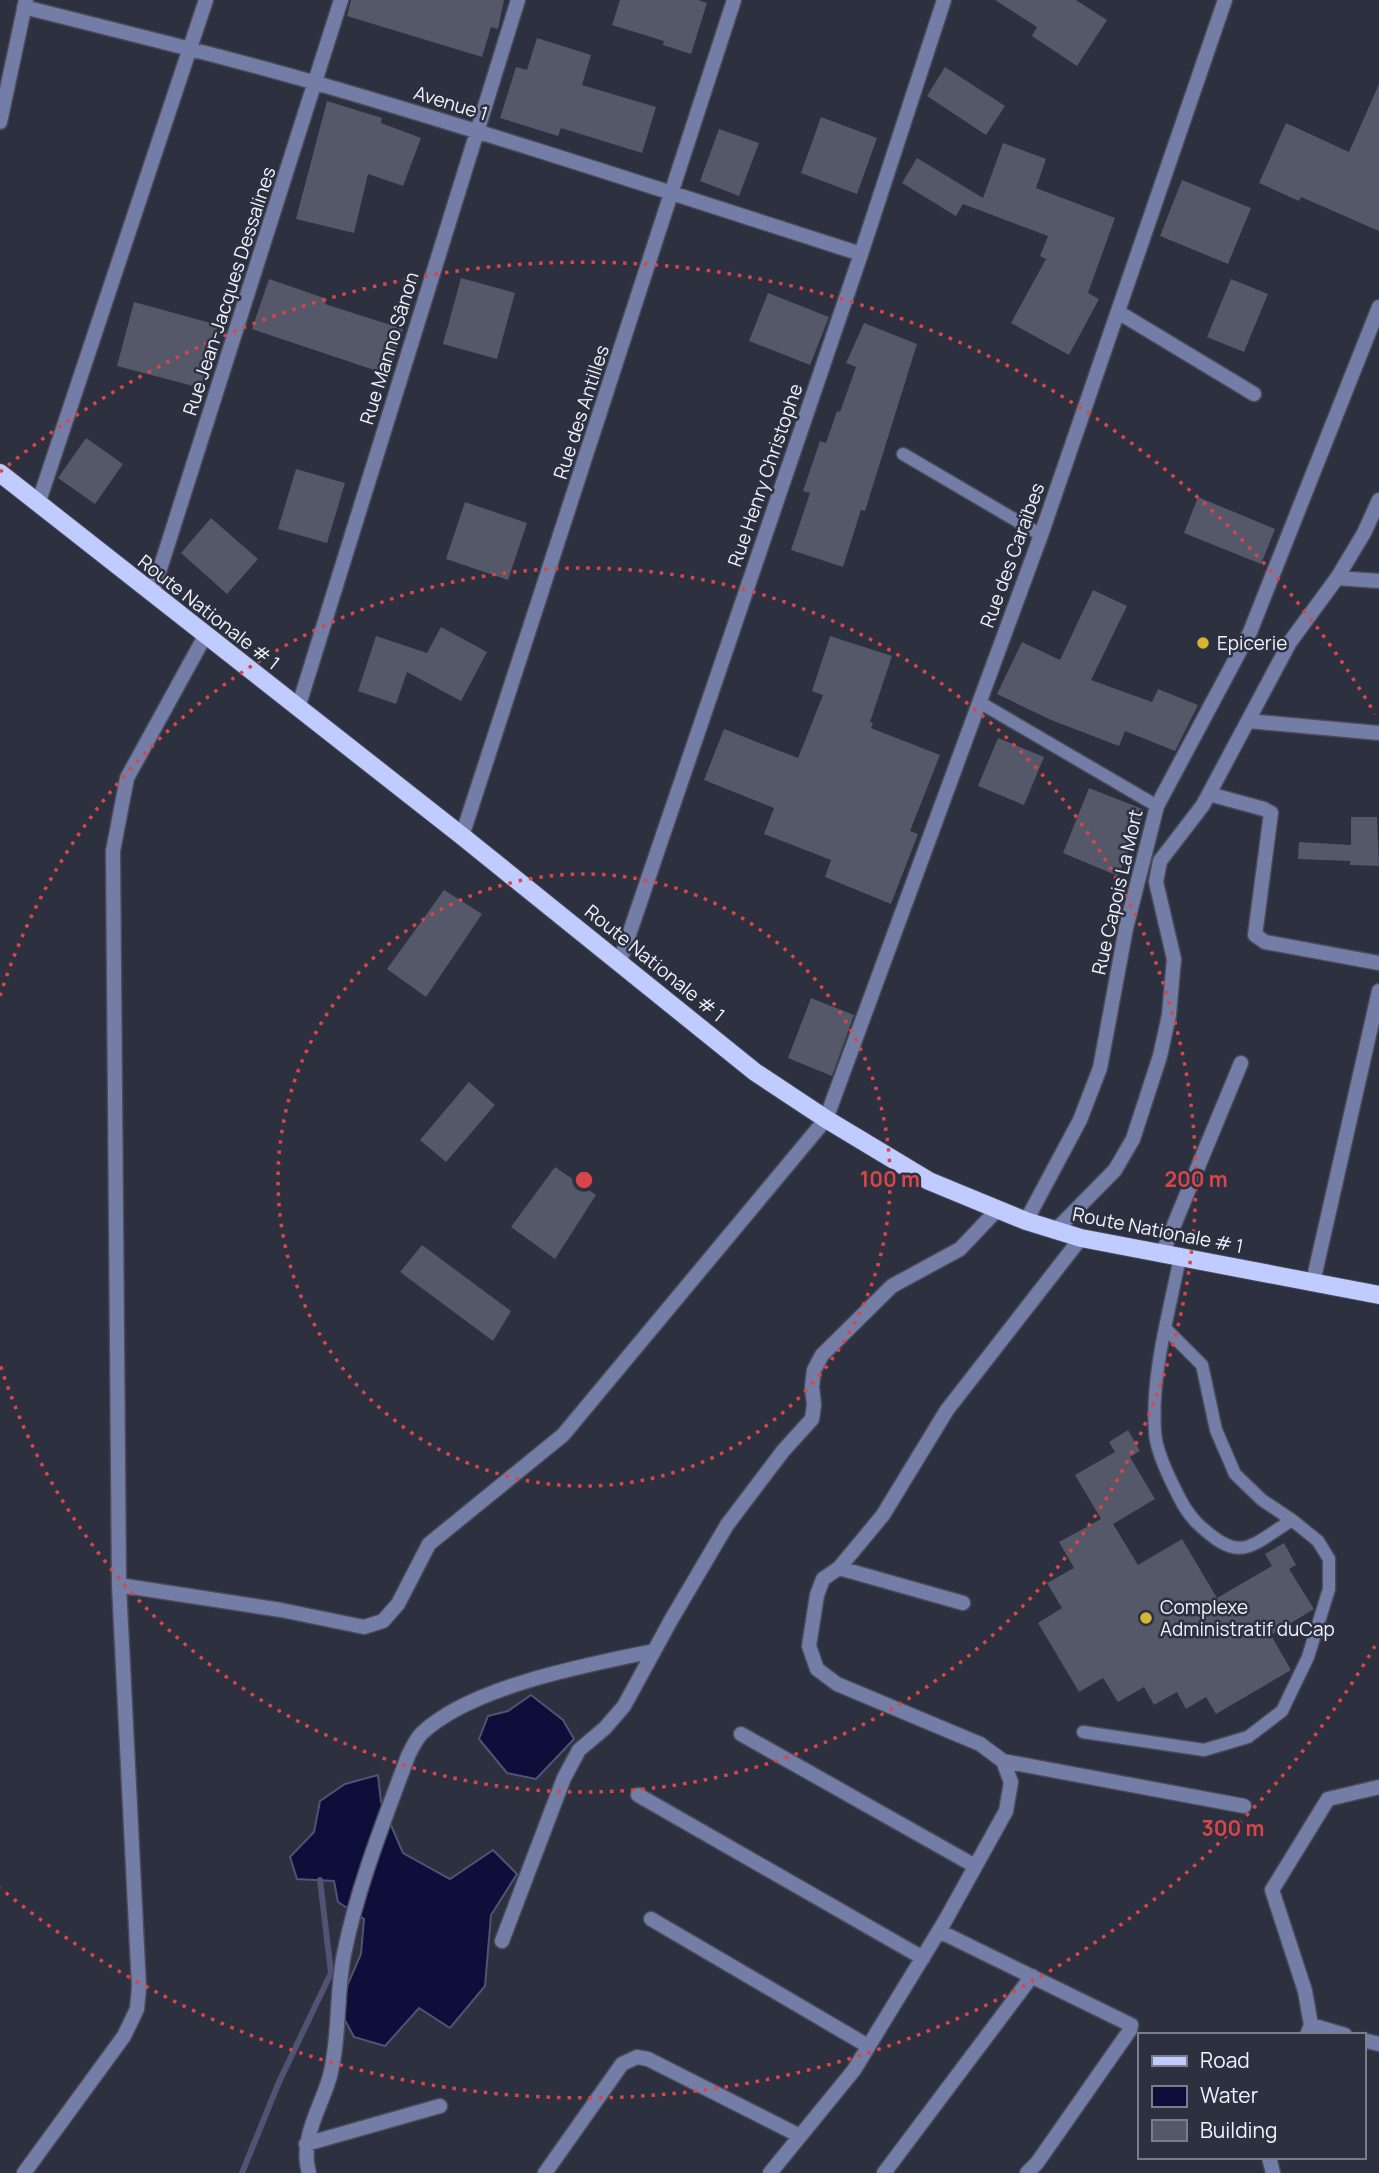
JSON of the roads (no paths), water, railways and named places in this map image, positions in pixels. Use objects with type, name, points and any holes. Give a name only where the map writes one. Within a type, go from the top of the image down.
[{"type":"main road","name":"Route Nationale # 1","points":[[0,473],[620,961],[755,1072],[826,1119],[929,1181],[1026,1221],[1081,1238],[1379,1295]]},
{"type":"street","points":[[38,504],[205,0]]},
{"type":"street","name":"Rue Jean-Jacques Dessalines","points":[[152,594],[341,0]]},
{"type":"street","name":"Rue Manno Sânon","points":[[298,708],[518,0]]},
{"type":"street","name":"Rue des Antilles","points":[[462,836],[734,0]]},
{"type":"street","name":"Rue Henry Christophe","points":[[620,961],[861,254],[944,0]]},
{"type":"street","name":"Rue des Caraïbes","points":[[119,1585],[281,1610],[364,1628],[383,1621],[398,1604],[429,1544],[562,1435],[826,1119],[1041,535],[1225,0]]},
{"type":"street","points":[[0,122],[25,4]]},
{"type":"street","name":"Avenue 1","points":[[25,4],[316,83],[476,130],[861,254]]},
{"type":"street","name":"Rue Capois La Mort","points":[[1026,1221],[1080,1120],[1100,1068],[1126,928],[1157,806],[1250,632],[1379,307]]},
{"type":"street","points":[[1118,312],[1254,394]]},
{"type":"street","points":[[1055,1231],[1115,1170],[1133,1139],[1160,1056],[1169,1015],[1174,959],[1156,882],[1160,861],[1209,794],[1290,642],[1337,578],[1364,533],[1379,500]]},
{"type":"street","points":[[1337,578],[1379,581]]},
{"type":"street","points":[[24,2173],[124,2036],[137,2009],[139,1987],[119,1585],[113,851],[127,778],[205,636]]},
{"type":"street","points":[[1248,721],[1379,733]]},
{"type":"street","points":[[1209,794],[1271,813],[1255,935],[1265,942],[1379,963]]},
{"type":"street","points":[[1313,1283],[1379,991]]},
{"type":"street","points":[[1171,1255],[1241,1063]]},
{"type":"street","points":[[502,1941],[564,1778],[574,1759],[579,1750],[605,1728],[624,1706],[727,1525],[812,1419],[814,1370],[822,1355],[892,1286],[960,1249],[998,1209]]},
{"type":"street","points":[[1081,1238],[947,1410],[883,1516],[839,1568],[824,1579],[817,1595],[809,1646],[817,1669],[837,1684],[980,1744],[1003,1761],[1244,1806]]},
{"type":"street","points":[[839,1568],[963,1603]]},
{"type":"street","points":[[309,2173],[305,2159],[306,2144],[330,2076],[336,2045],[339,1982],[359,1889],[408,1756],[419,1735],[443,1716],[497,1691],[591,1664],[654,1651]]},
{"type":"street","points":[[741,1734],[975,1867]]},
{"type":"street","points":[[770,2173],[854,2070],[939,1931],[1006,1811],[1011,1782],[1003,1761]]},
{"type":"street","points":[[1331,2033],[1309,2030],[1305,1991],[1272,1890],[1328,1799],[1379,1787]]},
{"type":"street","points":[[638,1795],[923,1958]]},
{"type":"street","points":[[652,1919],[868,2046]]},
{"type":"street","points":[[939,1931],[1131,2025],[1037,2163],[1027,2173]]},
{"type":"street","points":[[884,2173],[1032,1976]]},
{"type":"street","points":[[545,2173],[622,2064],[637,2057],[648,2059],[800,2136]]},
{"type":"street","points":[[306,2144],[440,2106]]},
{"type":"lane","points":[[903,454],[1041,535]]},
{"type":"lane","points":[[979,702],[1157,806]]},
{"type":"lane","points":[[1171,1255],[1166,1329],[1156,1390],[1154,1434],[1166,1473],[1187,1513],[1214,1540],[1228,1548],[1244,1549],[1292,1520]]},
{"type":"lane","points":[[1083,1732],[1204,1750],[1248,1737],[1282,1711],[1308,1657],[1329,1589],[1329,1559],[1318,1541],[1262,1500],[1235,1474],[1216,1430],[1202,1365],[1166,1329]]},
{"type":"water","points":[[531,1695],[563,1720],[574,1739],[536,1779],[507,1773],[479,1739],[488,1716],[508,1711]]},
{"type":"water","points":[[378,1775],[381,1802],[403,1853],[450,1879],[493,1850],[517,1874],[491,1915],[485,1986],[450,2028],[419,2008],[385,2046],[354,2037],[338,2007],[361,1954],[364,1919],[338,1902],[334,1881],[297,1879],[290,1857],[314,1832],[320,1801],[345,1784]]},
{"type":"waterway","points":[[242,2173],[279,2082],[331,1973],[320,1880]]},
{"type":"place","name":"Epicerie","points":[[1203,643]]},
{"type":"place","name":"Complexe Administratif duCap","points":[[1146,1618]]}]
